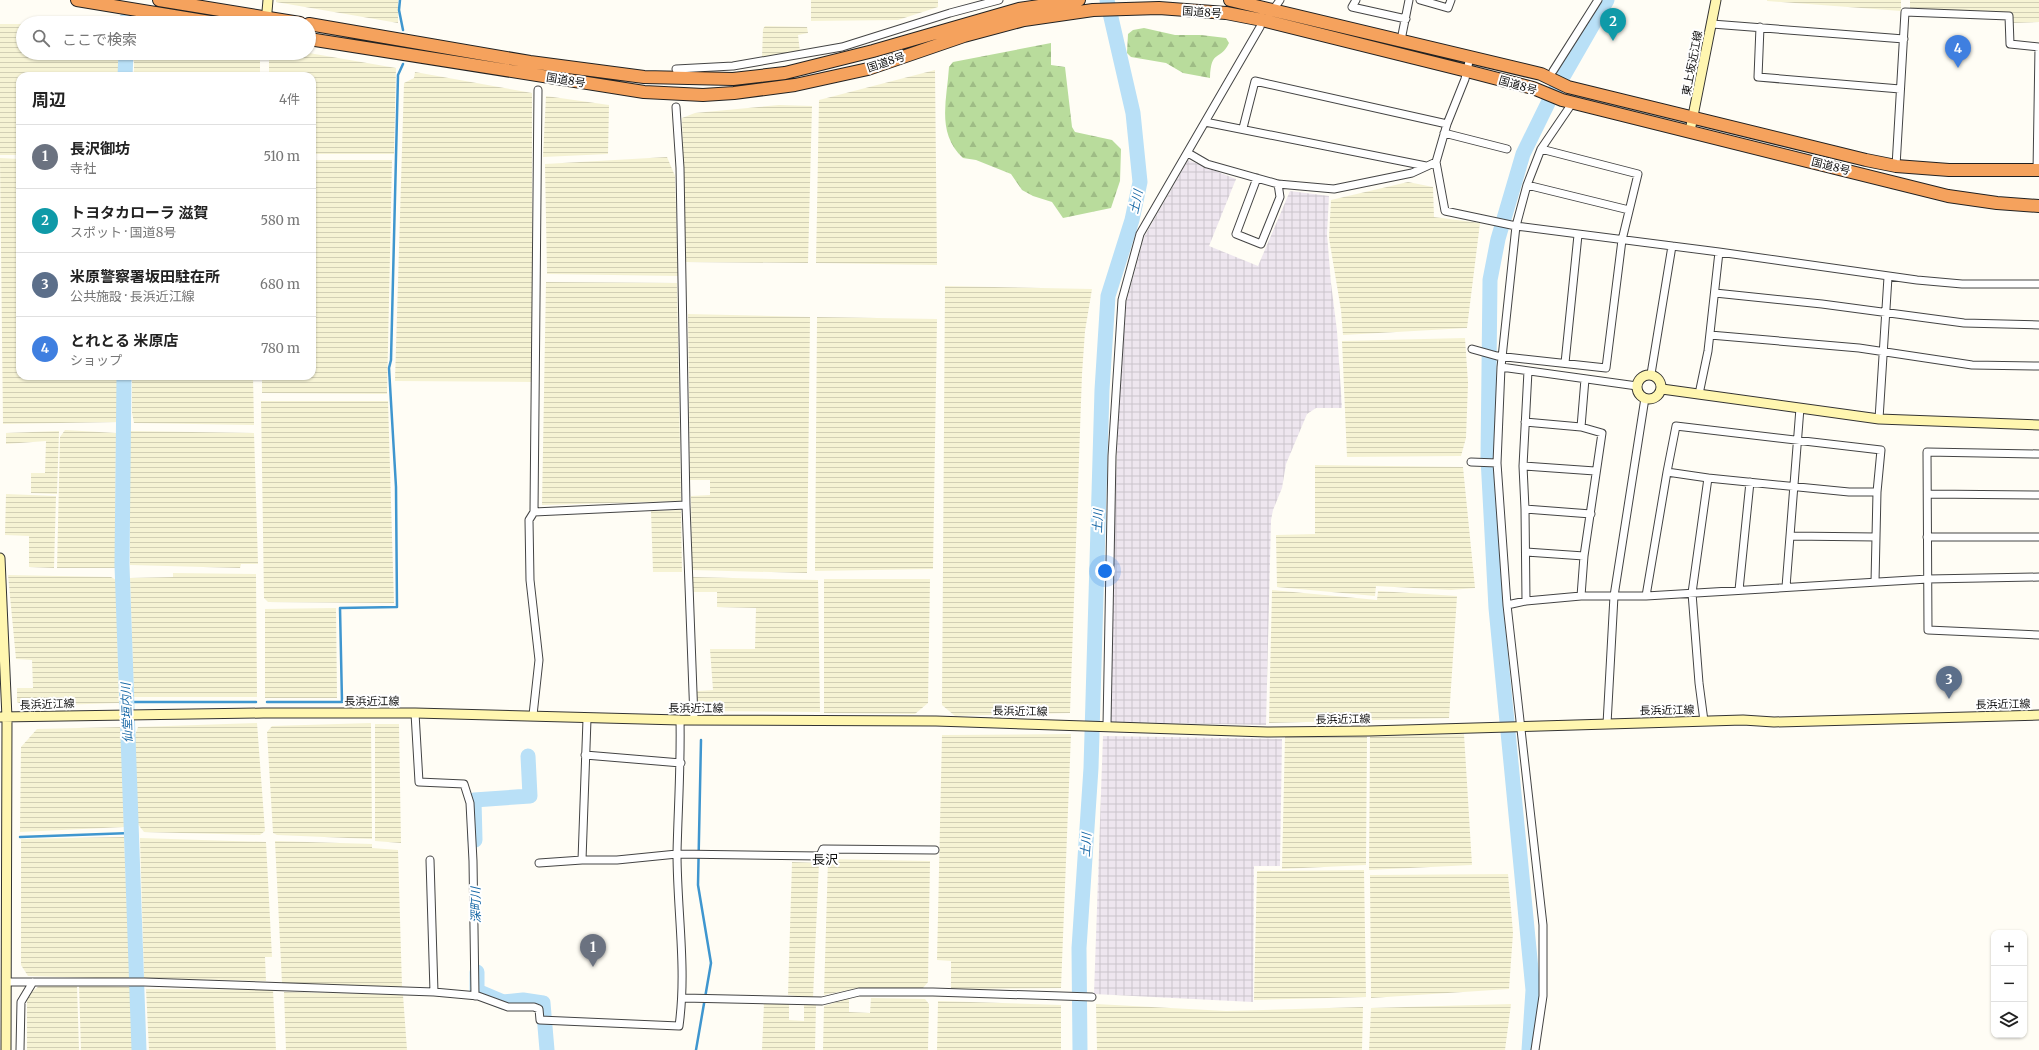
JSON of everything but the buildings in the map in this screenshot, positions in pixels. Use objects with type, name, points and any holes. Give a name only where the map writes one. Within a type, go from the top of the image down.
[{"type":"highway","points":[[77,0],[174,16]]},
{"type":"highway","points":[[159,0],[245,16]]},
{"type":"highway","name":"国道8号","points":[[316,25],[530,62],[644,77],[733,79],[785,72],[880,49],[1019,9],[1079,0]]},
{"type":"highway","name":"国道8号","points":[[1230,0],[1277,5],[1401,40],[1541,74],[1568,87],[1831,152],[1896,166],[1949,170],[2038,173]]},
{"type":"highway","name":"国道8号","points":[[316,40],[644,92],[703,95],[734,93],[795,85],[868,69],[964,36],[1024,20],[1093,10],[1159,8],[1226,13],[1262,20],[1467,71],[1533,88],[1568,101],[1948,196],[1997,203],[2039,206]]},
{"type":"main road","points":[[267,16],[268,0]]},
{"type":"main road","name":"東上坂近江線","points":[[1690,131],[1716,0]]},
{"type":"main road","points":[[1651,374],[1660,381],[1662,389],[1655,398],[1645,398],[1639,394],[1637,386],[1640,379],[1651,374]]},
{"type":"main road","points":[[1662,389],[1879,419],[2039,425]]},
{"type":"main road","points":[[0,558],[3,718],[3,982],[6,1050]]},
{"type":"main road","name":"長浜近江線","points":[[3,718],[120,714],[415,712],[680,720],[936,721],[1077,724],[1267,732],[1520,727],[1743,720],[1774,722],[2039,715]]},
{"type":"street","points":[[676,69],[734,66],[842,47],[950,12],[999,0]]},
{"type":"street","points":[[1356,0],[1352,7],[1406,19]]},
{"type":"street","points":[[1401,40],[1409,0]]},
{"type":"street","points":[[1420,0],[1448,8],[1451,0]]},
{"type":"street","points":[[1553,70],[1598,0]]},
{"type":"street","points":[[1896,166],[1906,12],[2009,16],[2010,44],[2039,47],[2038,173]]},
{"type":"street","points":[[1104,725],[1112,456],[1122,300],[1140,234],[1260,27],[1262,20]]},
{"type":"street","points":[[1712,24],[1904,39]]},
{"type":"street","points":[[1760,27],[1758,77],[1900,89]]},
{"type":"street","points":[[1470,57],[1467,71],[1447,124],[1436,162],[1445,211],[1514,225],[1578,235],[1719,252],[1888,277],[1962,284],[2039,284]]},
{"type":"street","points":[[1243,128],[1255,81],[1447,124]]},
{"type":"street","points":[[533,715],[539,660],[530,580],[530,520],[534,512],[538,90]]},
{"type":"street","points":[[1535,1050],[1543,996],[1542,924],[1508,605],[1497,463],[1501,367],[1499,357],[1514,225],[1527,184],[1541,149],[1568,101]]},
{"type":"street","points":[[676,107],[680,176],[686,505],[694,719]]},
{"type":"street","points":[[1205,122],[1243,128],[1426,166]]},
{"type":"street","points":[[1444,133],[1507,149]]},
{"type":"street","points":[[1473,350],[1499,357],[1606,368],[1622,240],[1638,174],[1541,149]]},
{"type":"street","points":[[1188,153],[1207,164],[1278,184],[1334,189],[1412,173],[1436,162]]},
{"type":"street","points":[[1257,178],[1236,234],[1261,244],[1280,197],[1278,184]]},
{"type":"street","points":[[1527,184],[1629,210]]},
{"type":"street","points":[[1565,364],[1578,235]]},
{"type":"street","points":[[1651,374],[1672,246]]},
{"type":"street","points":[[1699,394],[1710,335],[1719,252]]},
{"type":"street","points":[[1879,419],[1888,277]]},
{"type":"street","points":[[1715,294],[1822,304],[1885,314],[1964,323],[2039,325]]},
{"type":"street","points":[[1710,335],[1859,348],[1972,365],[2039,366]]},
{"type":"street","points":[[1501,367],[1637,386]]},
{"type":"street","points":[[1526,601],[1523,466],[1528,371]]},
{"type":"street","points":[[1581,427],[1585,379]]},
{"type":"street","points":[[1607,724],[1614,596],[1645,398]]},
{"type":"street","points":[[1786,587],[1800,408]]},
{"type":"street","points":[[1525,422],[1581,427],[1602,433],[1595,471],[1580,596]]},
{"type":"street","points":[[1646,596],[1676,426],[1881,450],[1877,492],[1875,582]]},
{"type":"street","points":[[2039,454],[1927,452],[1928,630],[2039,635]]},
{"type":"street","points":[[1471,462],[1497,463]]},
{"type":"street","points":[[1523,466],[1595,471]]},
{"type":"street","points":[[1667,472],[1793,487],[1849,492],[1877,492]]},
{"type":"street","points":[[1704,721],[1699,683],[1692,593],[1708,478]]},
{"type":"street","points":[[1739,590],[1750,482]]},
{"type":"street","points":[[1928,494],[2039,495]]},
{"type":"street","points":[[534,512],[686,505]]},
{"type":"street","points":[[1524,509],[1591,514]]},
{"type":"street","points":[[1790,536],[1876,537]]},
{"type":"street","points":[[1927,537],[2039,537]]},
{"type":"street","points":[[1526,552],[1584,556]]},
{"type":"street","points":[[1508,605],[1526,601],[1580,596],[1646,596],[1928,579],[2039,578]]},
{"type":"street","points":[[415,712],[419,782],[464,784],[470,803],[473,861],[474,996]]},
{"type":"street","points":[[582,860],[587,718]]},
{"type":"street","points":[[3,982],[142,983],[434,992],[474,996],[508,1007],[534,1007],[539,1009],[540,1020],[679,1026],[683,998],[677,854],[681,763],[680,720]]},
{"type":"street","points":[[585,755],[681,763]]},
{"type":"street","points":[[539,863],[582,860],[617,860],[677,854],[820,856],[823,849],[935,850]]},
{"type":"street","points":[[430,860],[434,992]]},
{"type":"street","points":[[20,1050],[21,1002],[33,982]]},
{"type":"street","points":[[683,998],[822,1001],[860,992],[926,992],[1092,997]]},
{"type":"shaded area","points":[[276,0],[398,0],[398,23],[276,2]]},
{"type":"shaded area","points":[[811,0],[938,0],[938,7],[898,20],[811,21]]},
{"type":"shaded area","points":[[1767,0],[1901,0],[1901,11],[1767,1]]},
{"type":"shaded area","points":[[1910,0],[2039,0],[2039,22],[2013,23],[2013,13],[1910,8]]},
{"type":"shaded area","points":[[0,24],[16,24],[16,60],[118,60],[118,72],[16,72],[16,155],[0,155]]},
{"type":"shaded area","points":[[765,26],[807,27],[808,33],[798,35],[800,52],[762,58],[763,29]]},
{"type":"shaded area","points":[[316,54],[396,68],[394,154],[316,154],[316,72],[269,72],[269,60],[316,60]]},
{"type":"shaded area","points":[[134,60],[260,60],[260,72],[134,72]]},
{"type":"shaded area","points":[[935,70],[937,265],[816,263],[819,100]]},
{"type":"shaded area","points":[[415,72],[532,93],[532,382],[395,381],[404,83],[414,78]]},
{"type":"shaded area","points":[[546,96],[609,105],[608,154],[543,157]]},
{"type":"shaded area","points":[[779,105],[812,106],[808,263],[686,262],[682,118],[695,113]]},
{"type":"shaded area","points":[[667,157],[675,176],[678,276],[547,274],[545,164]]},
{"type":"shaded area","points":[[0,158],[16,159],[16,380],[118,380],[118,422],[3,424]]},
{"type":"shaded area","points":[[316,160],[392,160],[387,394],[262,393],[262,380],[316,380]]},
{"type":"shaded area","points":[[1188,160],[1236,179],[1209,246],[1258,266],[1290,191],[1329,196],[1327,234],[1337,331],[1342,408],[1316,408],[1307,414],[1286,464],[1282,488],[1273,510],[1271,520],[1266,725],[1110,722],[1112,590],[1119,397],[1126,303],[1144,237]]},
{"type":"shaded area","points":[[1408,182],[1433,187],[1434,217],[1480,223],[1467,328],[1343,335],[1341,310],[1329,238],[1331,200]]},
{"type":"shaded area","points":[[546,282],[677,283],[681,501],[542,505]]},
{"type":"shaded area","points":[[945,286],[1092,289],[1085,331],[1082,374],[1070,713],[955,716],[942,705]]},
{"type":"shaded area","points":[[688,314],[810,317],[807,573],[692,570],[691,496],[710,495],[710,480],[690,480]]},
{"type":"shaded area","points":[[817,317],[937,319],[933,569],[815,571]]},
{"type":"shaded area","points":[[1465,338],[1468,383],[1466,438],[1461,456],[1347,457],[1342,341]]},
{"type":"shaded area","points":[[132,380],[253,380],[254,425],[134,423],[132,413]]},
{"type":"shaded area","points":[[261,401],[388,401],[394,603],[268,602],[264,598]]},
{"type":"shaded area","points":[[65,430],[116,433],[115,568],[57,568],[60,437]]},
{"type":"shaded area","points":[[59,431],[57,494],[31,493],[31,473],[45,473],[46,441],[6,444],[6,433]]},
{"type":"shaded area","points":[[130,431],[254,433],[258,564],[241,564],[240,568],[130,565]]},
{"type":"shaded area","points":[[1315,465],[1463,467],[1475,588],[1451,590],[1376,586],[1375,596],[1277,587],[1276,535],[1315,534]]},
{"type":"shaded area","points":[[6,494],[56,496],[54,568],[29,567],[29,536],[5,535]]},
{"type":"shaded area","points":[[681,510],[682,572],[653,572],[651,511]]},
{"type":"shaded area","points":[[173,573],[256,574],[257,697],[134,697],[130,578],[173,577]]},
{"type":"shaded area","points":[[8,575],[111,577],[116,580],[119,703],[26,706],[17,702],[17,688],[33,688],[32,660],[16,659]]},
{"type":"shaded area","points":[[691,577],[818,580],[820,712],[698,711],[697,691],[713,690],[710,649],[755,649],[756,608],[717,607],[717,592],[692,592]]},
{"type":"shaded area","points":[[824,579],[930,579],[928,703],[915,714],[824,713]]},
{"type":"shaded area","points":[[1272,590],[1377,600],[1378,591],[1457,596],[1449,718],[1269,723]]},
{"type":"shaded area","points":[[336,608],[337,698],[265,698],[265,609]]},
{"type":"shaded area","points":[[257,723],[265,831],[260,835],[144,832],[137,823],[135,735],[138,727]]},
{"type":"shaded area","points":[[371,723],[372,839],[277,835],[273,833],[267,732],[272,726]]},
{"type":"shaded area","points":[[375,724],[399,724],[401,843],[375,841]]},
{"type":"shaded area","points":[[121,727],[124,827],[20,832],[21,747],[37,729]]},
{"type":"shaded area","points":[[1071,734],[1061,988],[951,989],[951,961],[937,960],[942,735]]},
{"type":"shaded area","points":[[1464,734],[1472,865],[1369,870],[1370,736]]},
{"type":"shaded area","points":[[1103,736],[1282,739],[1280,866],[1254,866],[1253,1002],[1094,994]]},
{"type":"shaded area","points":[[1367,736],[1366,865],[1282,869],[1285,737]]},
{"type":"shaded area","points":[[124,837],[130,979],[28,976],[21,965],[21,839]]},
{"type":"shaded area","points":[[140,838],[266,842],[272,957],[265,957],[266,981],[144,978]]},
{"type":"shaded area","points":[[275,841],[372,844],[372,848],[398,850],[402,987],[282,983]]},
{"type":"shaded area","points":[[828,859],[930,861],[928,982],[923,988],[858,988],[824,995]]},
{"type":"shaded area","points":[[792,862],[819,863],[813,998],[788,995]]},
{"type":"shaded area","points":[[1364,870],[1366,997],[1254,1000],[1257,871]]},
{"type":"shaded area","points":[[1508,874],[1513,933],[1509,989],[1371,998],[1370,875]]},
{"type":"shaded area","points":[[79,985],[130,987],[133,1050],[81,1050]]},
{"type":"shaded area","points":[[39,986],[77,986],[79,1050],[27,1050],[27,996]]},
{"type":"shaded area","points":[[146,989],[273,990],[276,1050],[149,1050]]},
{"type":"shaded area","points":[[284,992],[403,995],[407,1050],[286,1050]]},
{"type":"shaded area","points":[[849,998],[849,1012],[870,1013],[871,998],[925,999],[929,1004],[928,1050],[823,1050],[824,1006]]},
{"type":"shaded area","points":[[938,1001],[1061,1005],[1061,1050],[937,1050]]},
{"type":"shaded area","points":[[764,1003],[789,1003],[789,1020],[804,1021],[804,1004],[816,1004],[815,1050],[762,1050]]},
{"type":"shaded area","points":[[1096,1004],[1226,1011],[1363,1007],[1362,1050],[1097,1050]]},
{"type":"shaded area","points":[[1511,1004],[1505,1050],[1369,1050],[1371,1008]]},
{"type":"green space","points":[[1144,28],[1175,35],[1201,35],[1226,38],[1229,43],[1226,49],[1214,59],[1210,78],[1183,73],[1166,63],[1131,57],[1127,53],[1128,34],[1133,30]]},
{"type":"green space","points":[[1051,43],[1051,65],[1065,67],[1072,127],[1075,132],[1112,140],[1121,149],[1120,181],[1111,208],[1063,218],[1052,202],[1033,196],[1022,190],[1011,174],[976,160],[963,158],[949,138],[946,127],[945,104],[949,67],[953,62]]},
{"type":"waterway","points":[[400,0],[399,10],[403,30]]},
{"type":"waterway","name":"土川","points":[[1080,1050],[1079,948],[1091,768],[1102,390],[1108,296],[1132,220],[1140,182],[1133,113],[1107,0]]},
{"type":"waterway","points":[[1529,1050],[1533,990],[1496,608],[1488,458],[1490,280],[1498,239],[1523,154],[1549,101],[1607,0]]},
{"type":"waterway","name":"仙堂垣内川","points":[[125,72],[126,60]]},
{"type":"waterway","points":[[267,702],[342,702],[340,608],[397,607],[396,487],[389,368],[391,360],[398,75],[403,64]]},
{"type":"waterway","name":"仙堂垣内川","points":[[124,380],[122,565],[139,1050]]},
{"type":"waterway","points":[[127,702],[256,702]]},
{"type":"waterway","points":[[696,1050],[711,963],[698,885],[701,740]]},
{"type":"waterway","name":"深町川","points":[[475,840],[474,800],[530,796],[528,756]]},
{"type":"waterway","points":[[20,837],[131,833]]},
{"type":"waterway","name":"深町川","points":[[477,972],[477,991],[503,1002],[523,1000],[543,1003],[547,1050]]},
{"type":"place","name":"トヨタカローラ 滋賀","points":[[1613,41]]},
{"type":"place","name":"とれとる 米原店","points":[[1958,68]]},
{"type":"place","name":"米原警察署坂田駐在所","points":[[1949,699]]},
{"type":"place","name":"長沢御坊","points":[[593,967]]},
{"type":"district","name":"長沢","points":[[825,859]]}]
